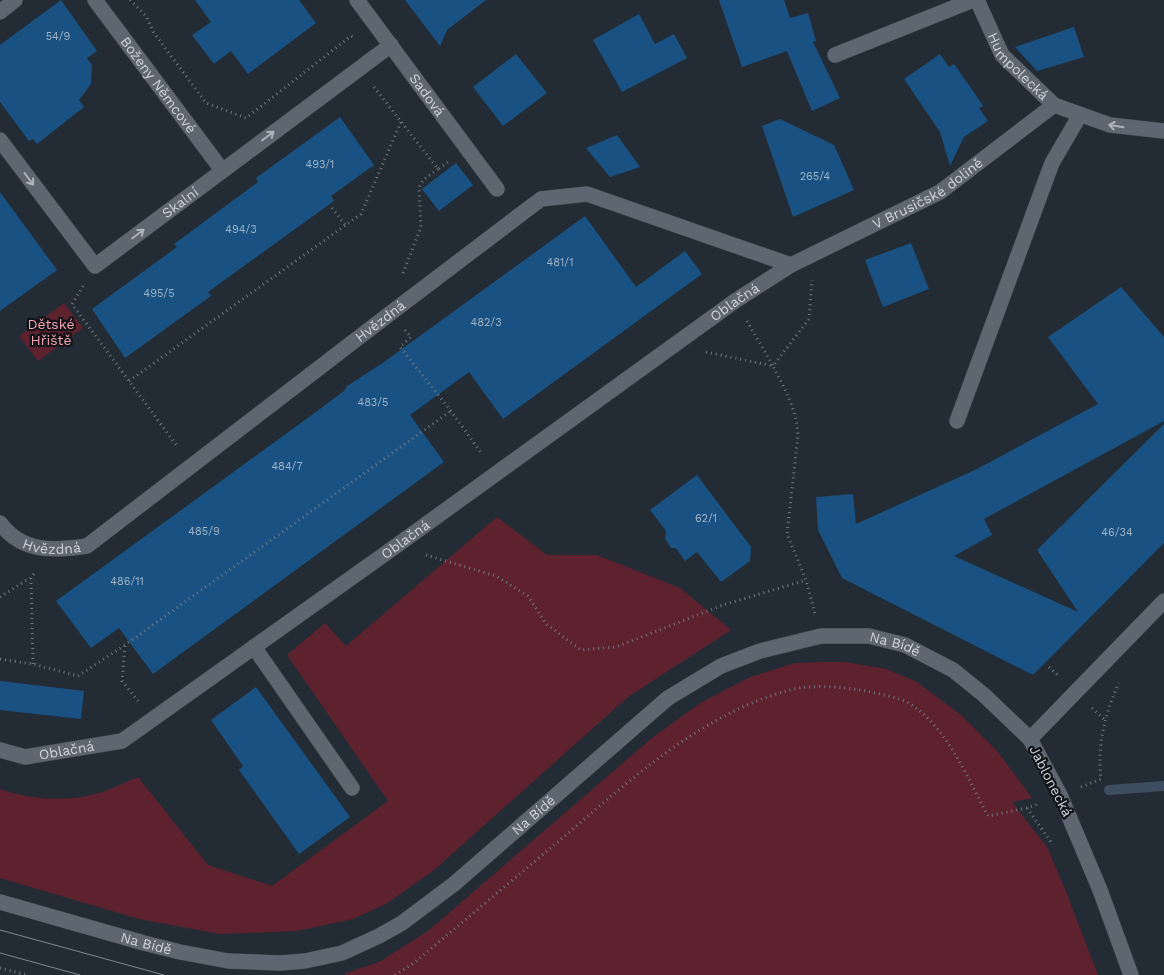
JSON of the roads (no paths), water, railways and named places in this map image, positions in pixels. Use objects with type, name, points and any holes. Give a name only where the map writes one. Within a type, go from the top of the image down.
[{"type":"street","points":[[0,12],[15,0]]},
{"type":"street","name":"Boženy Němcové","points":[[94,0],[222,170]]},
{"type":"street","name":"Sadová","points":[[357,0],[497,189]]},
{"type":"street","points":[[835,55],[973,0]]},
{"type":"street","name":"Humpolecká","points":[[977,0],[1002,55],[1054,105],[1110,125],[1164,131]]},
{"type":"street","name":"Skalní","points":[[0,140],[95,266],[391,45]]},
{"type":"street","name":"V Brusičské dolině","points":[[791,265],[940,192],[1054,105]]},
{"type":"street","points":[[956,421],[1052,163],[1080,114]]},
{"type":"street","name":"Hvězdná","points":[[0,523],[5,530],[28,545],[51,550],[87,546],[190,465],[541,199],[587,194],[791,265]]},
{"type":"street","name":"Oblačná","points":[[0,750],[25,757],[122,741],[396,546],[671,346],[791,265]]},
{"type":"street","name":"Jablonecká","points":[[1131,975],[1100,890],[1060,795],[1030,739],[1164,601]]},
{"type":"street","name":"Na Bídě","points":[[0,902],[153,945],[228,961],[280,963],[304,961],[342,953],[380,936],[402,923],[454,884],[668,698],[721,666],[760,651],[821,636],[869,636],[905,645],[954,670],[984,695],[1030,739]]},
{"type":"street","points":[[254,646],[352,788]]},
{"type":"waterway","points":[[1109,790],[1164,786]]},
{"type":"tram line","points":[[0,930],[164,975]]},
{"type":"tram line","points":[[0,953],[80,975]]},
{"type":"park label","name":"Dětské Hřiště","points":[[51,332]]}]
